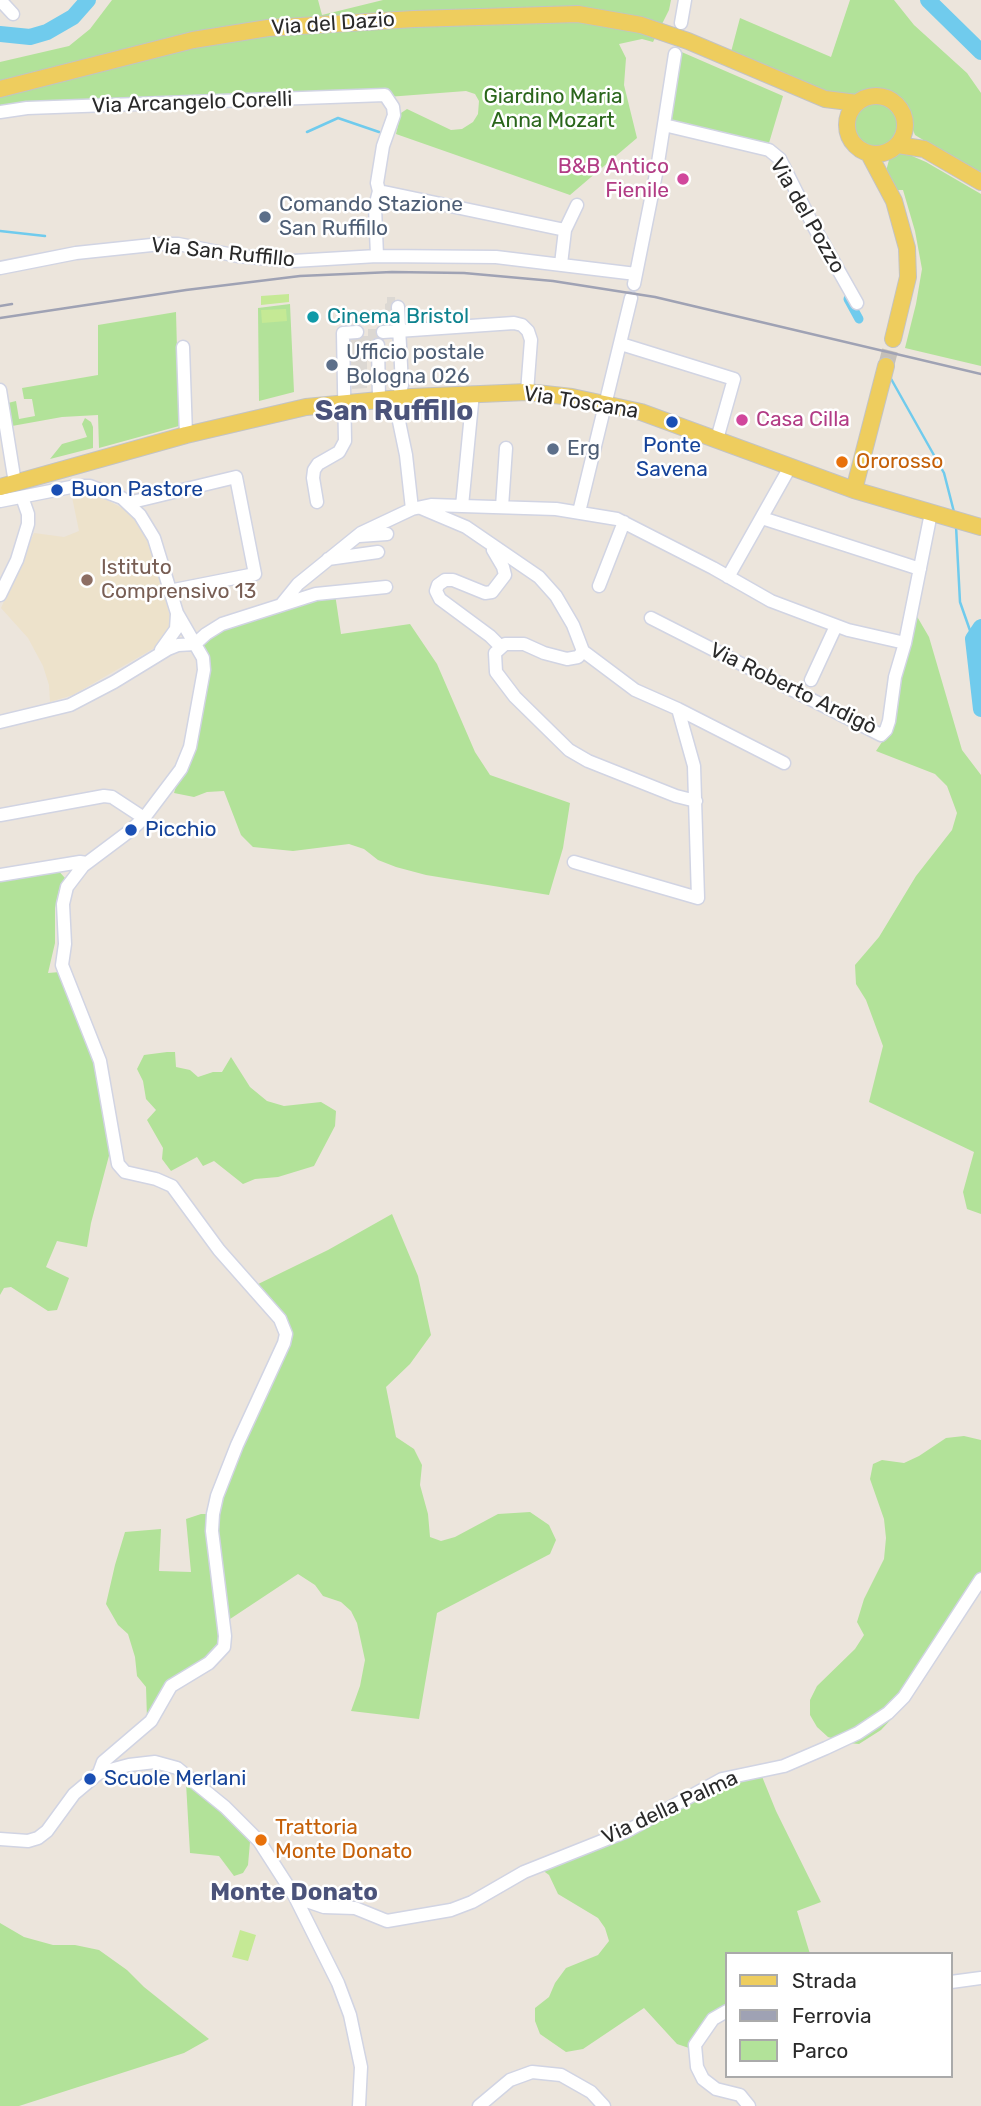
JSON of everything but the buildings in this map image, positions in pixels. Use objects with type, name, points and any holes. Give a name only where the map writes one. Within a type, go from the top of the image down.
[{"type":"main road","name":"Via del Dazio","points":[[0,89],[193,40],[268,28],[414,19],[579,14],[648,27],[688,41],[825,99],[857,103],[872,96],[889,99],[901,110],[905,127],[903,136],[884,162],[884,180]]},
{"type":"main road","name":"Via del Dazio","points":[[825,99],[847,123],[852,142],[869,154],[900,217],[907,248],[908,276],[893,339]]},
{"type":"main road","points":[[847,123],[848,115],[857,103]]},
{"type":"main road","points":[[905,127],[924,149],[981,182]]},
{"type":"main road","points":[[869,154],[892,148],[924,149]]},
{"type":"main road","points":[[854,490],[886,366]]},
{"type":"main road","name":"Via Toscana","points":[[12,489],[186,435],[284,411],[345,401],[527,392],[605,403],[662,418],[854,490],[981,527]]},
{"type":"street","points":[[0,0],[13,14]]},
{"type":"street","points":[[681,23],[685,0]]},
{"type":"street","points":[[664,125],[675,54]]},
{"type":"street","name":"Via Arcangelo Corelli","points":[[0,112],[27,108],[385,95],[393,107],[394,115],[383,146],[377,183],[379,191]]},
{"type":"street","name":"Via San Ruffillo","points":[[0,268],[76,253],[147,244],[178,244],[238,256],[293,261],[370,256],[496,257],[561,264],[635,279],[664,125]]},
{"type":"street","name":"Via del Pozzo","points":[[664,125],[769,150],[780,159],[857,303]]},
{"type":"street","points":[[370,256],[379,191],[565,233]]},
{"type":"street","points":[[561,264],[565,233],[577,205]]},
{"type":"street","points":[[579,512],[631,298]]},
{"type":"street","points":[[398,307],[402,385],[397,412],[416,509]]},
{"type":"street","points":[[383,332],[514,323],[522,325],[531,340],[527,392]]},
{"type":"street","points":[[317,502],[313,474],[318,464],[342,450],[345,441],[343,333],[357,332]]},
{"type":"street","points":[[621,344],[734,379],[717,439]]},
{"type":"street","points":[[378,345],[379,399]]},
{"type":"street","points":[[183,347],[186,435]]},
{"type":"street","points":[[0,390],[12,489],[28,514],[28,524],[17,560],[0,595]]},
{"type":"street","points":[[462,506],[473,393]]},
{"type":"street","points":[[502,507],[506,448]]},
{"type":"street","points":[[728,577],[790,467]]},
{"type":"street","points":[[128,503],[236,477],[255,573],[169,591]]},
{"type":"street","points":[[0,501],[12,489],[90,486],[104,489],[128,503],[140,515],[154,538],[177,613],[203,658],[204,670],[186,759],[169,787],[144,818],[86,863],[73,877],[64,896],[65,944],[62,965],[100,1061],[118,1164],[125,1172],[156,1179],[172,1186],[219,1250],[280,1318],[286,1334],[237,1445],[217,1496],[213,1514],[212,1531],[225,1636],[224,1647],[219,1655],[171,1686],[151,1721],[111,1754],[103,1762],[99,1773]]},
{"type":"street","points":[[281,605],[298,584],[356,536],[416,509],[431,505],[502,507],[579,512],[624,522],[771,601],[836,626],[878,639],[905,643]]},
{"type":"street","points":[[416,509],[466,527],[539,577],[556,596],[573,625],[583,651],[635,690],[784,762]]},
{"type":"street","name":"Via Roberto Ardigò","points":[[651,618],[880,735],[886,730],[895,677],[920,569],[938,515]]},
{"type":"street","points":[[762,518],[920,569]]},
{"type":"street","points":[[599,586],[624,522]]},
{"type":"street","points":[[356,536],[387,534]]},
{"type":"street","points":[[495,547],[493,550],[505,575],[492,592],[485,593],[453,580],[445,580],[438,585],[436,591],[440,599],[501,647]]},
{"type":"street","points":[[327,559],[378,552]]},
{"type":"street","points":[[0,722],[70,705],[114,682],[156,655],[178,645],[195,643],[222,624],[316,594],[386,587]]},
{"type":"street","points":[[156,655],[172,638],[176,629],[177,613]]},
{"type":"street","points":[[811,680],[836,626]]},
{"type":"street","points":[[583,651],[578,657],[567,659],[524,644],[511,643],[495,653],[496,672],[515,697],[569,750],[588,761],[676,796],[696,801]]},
{"type":"street","points":[[574,862],[698,898],[694,765],[678,709]]},
{"type":"street","points":[[0,815],[104,796],[112,797],[144,818]]},
{"type":"street","points":[[0,875],[86,863]]},
{"type":"street","name":"Via della Palma","points":[[296,1897],[324,1907],[355,1908],[387,1921],[451,1910],[472,1902],[524,1872],[627,1831],[722,1779],[784,1766],[858,1733],[888,1713],[904,1697],[981,1579]]},
{"type":"street","points":[[0,1839],[28,1841],[38,1838],[47,1831],[74,1794],[99,1773],[155,1762],[177,1768],[225,1807],[259,1841],[296,1897],[338,1983],[350,2015],[361,2067],[359,2106]]},
{"type":"street","points":[[953,1982],[981,1978]]},
{"type":"street","points":[[726,2012],[713,2019],[695,2045],[697,2067],[703,2079],[716,2089],[740,2095],[749,2106]]},
{"type":"street","points":[[479,2106],[510,2080],[532,2072],[561,2075],[591,2092],[604,2106]]},
{"type":"shaded area","points":[[387,297],[395,297],[397,329],[385,329]]},
{"type":"shaded area","points":[[368,329],[383,329],[384,346],[367,347],[367,388],[352,389],[349,336],[368,336]]},
{"type":"shaded area","name":"Istituto Comprensivo 13","points":[[82,493],[101,497],[126,510],[140,525],[150,543],[171,620],[167,635],[158,646],[73,695],[50,702],[49,685],[43,666],[28,638],[1,608],[34,533],[64,537],[79,531],[72,497]]},
{"type":"green space","name":"Giardino Maria Anna Mozart","points":[[112,0],[318,0],[322,15],[383,0],[671,0],[669,10],[653,42],[642,39],[619,44],[626,58],[624,85],[637,138],[570,195],[396,134],[401,113],[407,109],[451,130],[462,129],[473,122],[478,114],[479,101],[475,94],[466,91],[335,101],[0,114],[0,62],[69,46],[90,29]]},
{"type":"green space","points":[[850,0],[894,0],[914,25],[967,73],[981,93],[981,175],[915,135],[905,110],[889,96],[871,92],[846,99],[731,52],[740,18],[831,57]]},
{"type":"green space","points":[[677,50],[783,96],[769,143],[666,124]]},
{"type":"green space","points":[[875,104],[891,111],[898,127],[891,143],[875,150],[859,143],[852,127],[859,111]]},
{"type":"green space","points":[[905,153],[981,194],[981,366],[905,348],[922,269],[903,190],[895,190],[886,171],[889,160]]},
{"type":"green space","points":[[289,294],[289,302],[261,305],[261,296]]},
{"type":"green space","points":[[290,304],[294,392],[259,401],[258,308]]},
{"type":"green space","points":[[286,309],[287,321],[262,323],[261,310]]},
{"type":"green space","points":[[176,312],[179,426],[99,448],[98,415],[62,417],[12,426],[8,403],[16,401],[19,419],[35,416],[32,399],[24,399],[22,388],[98,375],[98,325]]},
{"type":"green space","points":[[85,418],[93,427],[93,448],[50,459],[62,444],[87,437],[82,424]]},
{"type":"green space","points":[[335,594],[341,634],[410,624],[437,664],[475,752],[490,775],[570,803],[563,848],[549,895],[426,875],[378,860],[364,849],[349,844],[293,851],[253,847],[241,835],[224,791],[207,792],[194,797],[174,793],[202,697],[202,632]]},
{"type":"green space","points":[[915,613],[929,637],[962,750],[981,775],[981,1214],[967,1209],[963,1192],[974,1152],[869,1102],[883,1046],[866,1000],[856,984],[855,965],[879,937],[916,876],[952,830],[957,813],[947,786],[935,774],[876,751],[886,736]]},
{"type":"green space","points":[[55,867],[65,878],[55,908],[55,943],[48,973],[60,972],[96,1057],[107,1113],[110,1152],[87,1247],[57,1241],[46,1267],[69,1278],[57,1310],[48,1311],[11,1287],[4,1288],[0,1295],[0,876]]},
{"type":"green space","points":[[175,1052],[176,1067],[190,1070],[198,1077],[222,1072],[231,1057],[250,1087],[267,1101],[284,1106],[321,1102],[336,1111],[335,1126],[314,1166],[243,1184],[214,1161],[203,1166],[197,1157],[171,1171],[162,1159],[163,1148],[147,1120],[156,1110],[146,1099],[143,1081],[137,1069],[144,1055]]},
{"type":"green space","points":[[392,1214],[418,1276],[431,1335],[410,1364],[386,1387],[396,1437],[414,1449],[422,1465],[420,1485],[428,1514],[430,1537],[441,1541],[455,1537],[498,1514],[530,1512],[549,1525],[556,1540],[550,1554],[437,1613],[419,1719],[351,1711],[365,1660],[357,1623],[351,1611],[341,1602],[323,1596],[315,1585],[298,1574],[227,1621],[215,1521],[223,1481],[283,1332],[252,1287],[328,1250]]},
{"type":"green space","points":[[964,1436],[981,1440],[981,1582],[966,1610],[899,1711],[881,1730],[859,1744],[828,1737],[817,1727],[810,1715],[810,1700],[817,1686],[855,1649],[864,1635],[857,1622],[864,1599],[884,1559],[884,1519],[870,1479],[873,1464],[882,1460],[904,1463],[946,1438]]},
{"type":"green space","points":[[201,1514],[213,1514],[224,1647],[183,1677],[147,1718],[146,1687],[137,1676],[128,1634],[118,1625],[106,1604],[115,1565],[125,1532],[161,1529],[159,1571],[191,1572],[186,1519]]},
{"type":"green space","points":[[761,1774],[776,1811],[821,1902],[797,1911],[809,1952],[726,1952],[726,2013],[689,2048],[677,2044],[644,2008],[583,2049],[566,2052],[540,2034],[535,2021],[535,2008],[549,1997],[566,1968],[598,1955],[609,1941],[598,1918],[558,1894],[549,1875],[538,1867],[717,1784]]},
{"type":"green space","points":[[186,1783],[230,1819],[250,1842],[248,1865],[243,1873],[234,1876],[219,1856],[190,1853]]},
{"type":"green space","points":[[0,1923],[24,1937],[53,1945],[75,1945],[99,1950],[209,2039],[184,2053],[19,2106],[0,2106]]},
{"type":"green space","points":[[240,1930],[256,1935],[248,1961],[232,1957]]},
{"type":"waterway","points":[[0,34],[30,37],[47,32],[73,17],[88,0]]},
{"type":"waterway","points":[[928,0],[981,52]]},
{"type":"waterway","points":[[307,132],[338,118],[379,132]]},
{"type":"waterway","points":[[0,231],[45,236]]},
{"type":"waterway","points":[[848,299],[859,319]]},
{"type":"waterway","points":[[890,377],[944,473],[954,512]]},
{"type":"waterway","points":[[956,526],[960,602],[973,639]]},
{"type":"waterway","points":[[981,627],[973,639],[981,709]]},
{"type":"tunnel","points":[[886,366],[893,339]]},
{"type":"railway","points":[[0,318],[300,276],[392,272],[464,273],[553,281],[655,297],[981,374]]},
{"type":"railway","points":[[0,306],[12,304]]},
{"type":"place","name":"B&B Antico Fienile","points":[[683,179]]},
{"type":"place","name":"Comando Stazione San Ruffillo","points":[[265,217]]},
{"type":"place","name":"Cinema Bristol","points":[[313,317]]},
{"type":"place","name":"Ufficio postale Bologna 026","points":[[332,365]]},
{"type":"place","name":"Casa Cilla","points":[[742,420]]},
{"type":"place","name":"Ponte Savena","points":[[672,422]]},
{"type":"place","name":"Erg","points":[[553,449]]},
{"type":"place","name":"Ororosso","points":[[842,462]]},
{"type":"place","name":"Buon Pastore","points":[[57,490]]},
{"type":"place","name":"Istituto Comprensivo 13","points":[[87,580]]},
{"type":"place","name":"Picchio","points":[[131,830]]},
{"type":"place","name":"Scuole Merlani","points":[[90,1779]]},
{"type":"place","name":"Trattoria Monte Donato","points":[[261,1840]]},
{"type":"district","name":"San Ruffillo","points":[[394,412]]},
{"type":"district","name":"Monte Donato","points":[[294,1893]]}]
